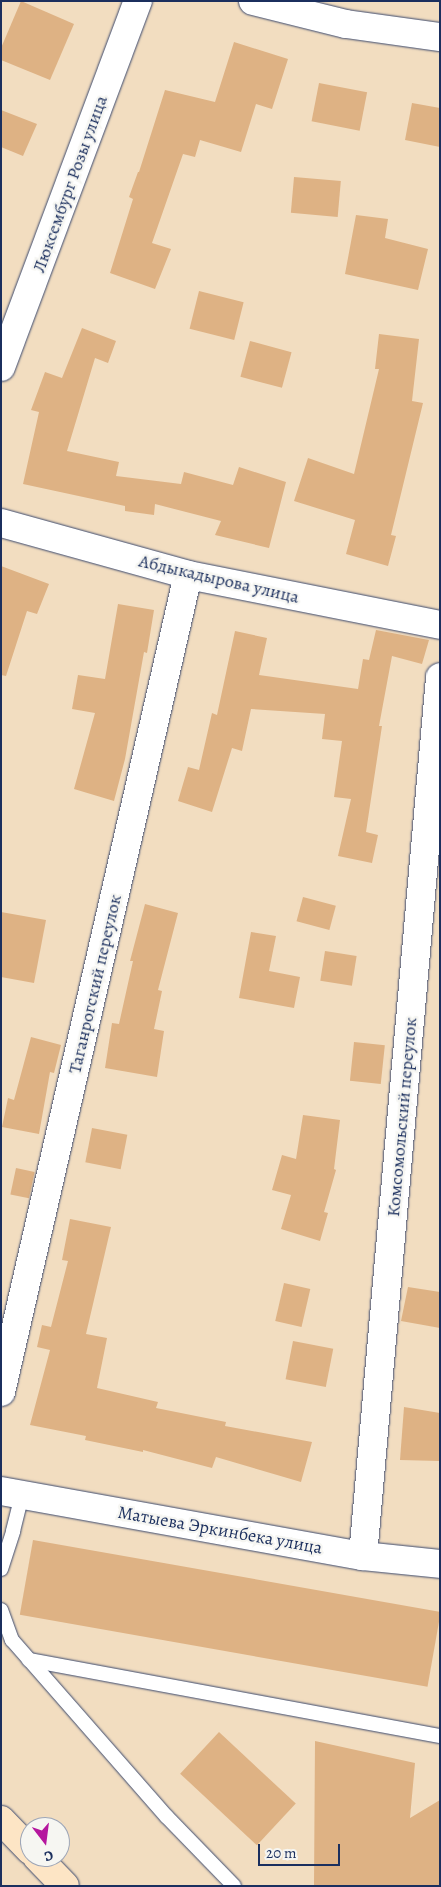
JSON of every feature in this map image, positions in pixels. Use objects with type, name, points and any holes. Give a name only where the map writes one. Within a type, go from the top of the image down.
[{"type":"main road","points":[[1,1820],[20,1840]]},
{"type":"main road","points":[[47,1867],[65,1886]]},
{"type":"street","name":"Люксембург Розы улица","points":[[1,367],[138,1]]},
{"type":"street","points":[[253,1],[346,24],[440,37]]},
{"type":"street","name":"Абдыкадырова улица","points":[[1,524],[188,575],[440,625]]},
{"type":"street","name":"Таганрогский переулок","points":[[1,1392],[188,575]]},
{"type":"street","name":"Комсомольский переулок","points":[[364,1556],[440,677]]},
{"type":"street","name":"Матыева Эркинбека улица","points":[[11,1492],[364,1556],[440,1564]]},
{"type":"lane","points":[[1,1569],[13,1531],[11,1492]]},
{"type":"lane","points":[[1,1610],[12,1640],[167,1817],[234,1886]]},
{"type":"lane","points":[[29,1660],[440,1736]]},
{"type":"building","points":[[21,1],[74,24],[50,80],[1,60],[1,48]]},
{"type":"building","points":[[234,42],[288,59],[272,109],[256,104],[241,152],[200,140],[195,157],[183,154],[152,243],[171,249],[155,289],[110,273],[133,199],[129,197],[139,172],[165,90],[215,102]]},
{"type":"building","points":[[319,83],[367,92],[360,131],[312,121]]},
{"type":"building","points":[[412,103],[440,108],[440,147],[405,140]]},
{"type":"building","points":[[1,110],[37,124],[23,156],[1,147]]},
{"type":"building","points":[[294,177],[341,181],[338,217],[291,213]]},
{"type":"building","points":[[356,215],[388,219],[385,238],[428,249],[418,290],[345,274]]},
{"type":"building","points":[[199,291],[244,302],[234,340],[190,329]]},
{"type":"building","points":[[82,328],[116,341],[108,363],[95,358],[67,451],[119,462],[116,476],[181,484],[184,472],[233,485],[239,467],[286,482],[269,548],[215,535],[221,521],[155,504],[154,515],[125,511],[125,506],[23,484],[39,412],[31,410],[45,372],[62,378]]},
{"type":"building","points":[[379,334],[419,339],[412,401],[423,403],[391,535],[396,536],[388,566],[346,554],[355,520],[294,501],[308,458],[354,474],[379,369],[375,369]]},
{"type":"building","points":[[250,341],[292,352],[282,388],[240,377]]},
{"type":"building","points":[[1,566],[49,584],[37,614],[27,611],[6,676],[1,675]]},
{"type":"building","points":[[118,604],[154,610],[147,653],[144,652],[125,759],[114,801],[74,789],[95,713],[72,709],[78,675],[105,679]]},
{"type":"building","points":[[376,630],[429,640],[422,664],[392,656],[379,726],[382,726],[366,832],[378,835],[372,863],[338,856],[351,799],[334,797],[342,741],[322,739],[325,714],[251,709],[242,751],[232,748],[212,812],[178,801],[188,767],[199,770],[212,713],[217,715],[235,631],[267,638],[259,675],[358,689],[363,659],[369,660]]},
{"type":"building","points":[[303,897],[336,906],[329,930],[297,921]]},
{"type":"building","points":[[145,904],[178,913],[158,990],[162,991],[154,1029],[164,1031],[157,1077],[105,1068],[112,1023],[119,1024],[133,961],[130,961]]},
{"type":"building","points":[[1,912],[46,920],[34,983],[1,977]]},
{"type":"building","points":[[251,932],[276,936],[269,971],[300,977],[294,1008],[239,998]]},
{"type":"building","points":[[325,951],[357,956],[352,986],[320,981]]},
{"type":"building","points":[[31,1037],[61,1045],[54,1073],[50,1072],[39,1134],[2,1127],[8,1098],[14,1100]]},
{"type":"building","points":[[354,1042],[385,1045],[381,1084],[350,1081]]},
{"type":"building","points":[[303,1115],[340,1120],[334,1169],[336,1170],[324,1212],[328,1213],[320,1241],[281,1229],[291,1195],[272,1190],[282,1155],[296,1159]]},
{"type":"building","points":[[92,1128],[127,1135],[121,1169],[85,1162]]},
{"type":"building","points":[[16,1168],[35,1172],[29,1198],[10,1194]]},
{"type":"building","points":[[70,1219],[111,1227],[86,1334],[107,1338],[97,1388],[158,1402],[156,1408],[226,1422],[225,1426],[312,1442],[301,1482],[216,1457],[212,1468],[143,1450],[143,1452],[85,1440],[86,1436],[30,1425],[50,1350],[37,1347],[42,1325],[51,1327],[68,1261],[62,1260]]},
{"type":"building","points":[[284,1283],[310,1289],[302,1327],[275,1321]]},
{"type":"building","points":[[408,1287],[440,1292],[440,1328],[401,1321]]},
{"type":"building","points":[[293,1341],[333,1349],[326,1387],[286,1379]]},
{"type":"building","points":[[404,1407],[440,1413],[440,1461],[400,1460]]},
{"type":"building","points":[[33,1540],[440,1612],[428,1687],[20,1615]]},
{"type":"building","points":[[219,1732],[296,1804],[257,1845],[180,1774]]},
{"type":"building","points":[[315,1741],[415,1763],[410,1818],[440,1800],[440,1886],[314,1886]]}]
